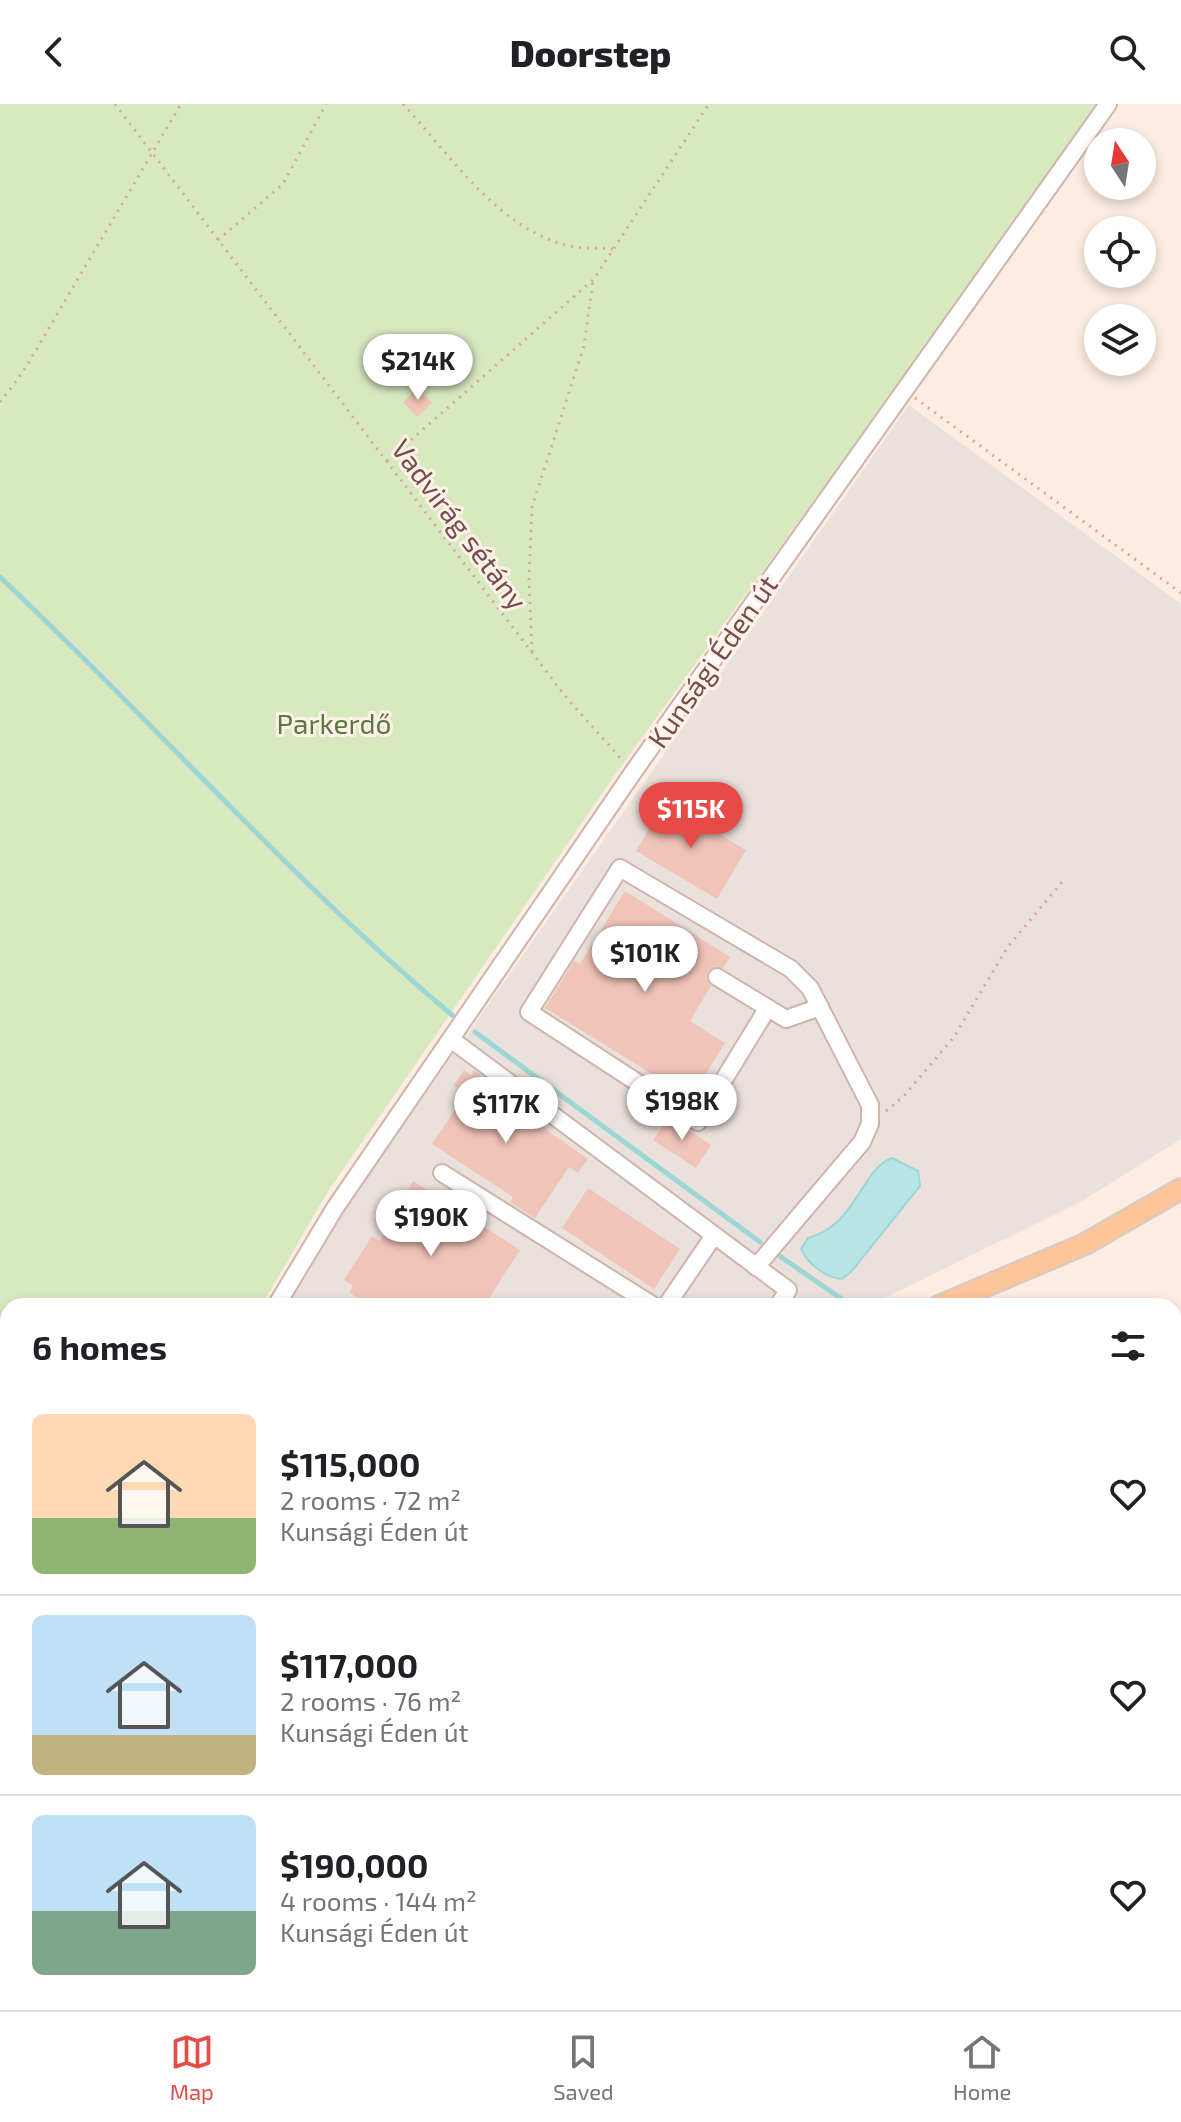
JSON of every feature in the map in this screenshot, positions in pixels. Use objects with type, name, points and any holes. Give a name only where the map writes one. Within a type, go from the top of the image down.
[{"type":"main road","points":[[958,1298],[1085,1244],[1181,1189]]},
{"type":"street","name":"Kunsági Éden út","points":[[281,1298],[335,1208],[634,771],[1108,104]]},
{"type":"street","points":[[756,1267],[862,1142],[870,1124],[870,1105],[810,988],[791,969],[620,868],[529,1012],[698,1122],[767,1009]]},
{"type":"street","points":[[717,977],[786,1019],[820,1007]]},
{"type":"street","points":[[452,1040],[788,1290],[783,1298]]},
{"type":"street","points":[[442,1173],[641,1298]]},
{"type":"street","points":[[671,1298],[713,1237]]},
{"type":"path","name":"Vadvirág sétány","points":[[115,104],[532,652],[609,748],[634,771]]},
{"type":"path","points":[[0,402],[23,372],[181,104]]},
{"type":"path","points":[[218,240],[283,184],[326,104]]},
{"type":"path","points":[[403,104],[511,220],[535,234],[571,246],[613,249]]},
{"type":"path","points":[[387,461],[593,280],[709,104]]},
{"type":"path","points":[[532,652],[529,580],[532,507],[584,346],[593,280]]},
{"type":"path","points":[[902,390],[1181,593]]},
{"type":"path","points":[[870,1124],[904,1096],[954,1037],[1007,948],[1062,882]]},
{"type":"shaded area","points":[[909,405],[1181,604],[1181,1139],[1082,1201],[884,1298],[288,1298],[342,1213]]},
{"type":"green space","name":"Parkerdő","points":[[0,104],[1101,104],[617,772],[329,1190],[266,1298],[0,1298]]},
{"type":"water","points":[[892,1158],[918,1171],[920,1186],[851,1272],[842,1279],[824,1273],[808,1260],[801,1249],[808,1238],[837,1222],[873,1173]]},
{"type":"building","points":[[418,388],[432,403],[417,417],[403,402]]},
{"type":"building","points":[[665,802],[746,850],[717,899],[636,851]]},
{"type":"building","points":[[625,891],[730,957],[723,968],[716,966],[708,971],[706,978],[711,986],[690,1021],[725,1043],[691,1098],[545,1008],[574,961],[580,964]]},
{"type":"building","points":[[464,1070],[471,1076],[474,1070],[515,1101],[512,1106],[588,1159],[578,1173],[569,1167],[535,1218],[510,1202],[513,1197],[432,1144],[466,1093],[454,1085]]},
{"type":"building","points":[[669,1117],[711,1145],[696,1168],[653,1140]]},
{"type":"building","points":[[413,1181],[520,1250],[489,1298],[358,1298],[349,1292],[353,1286],[344,1280],[372,1236],[380,1241]]},
{"type":"building","points":[[588,1188],[680,1249],[654,1289],[562,1228]]},
{"type":"waterway","points":[[0,577],[335,910],[452,1015]]},
{"type":"waterway","points":[[475,1032],[760,1242]]},
{"type":"waterway","points":[[781,1257],[840,1298]]}]
